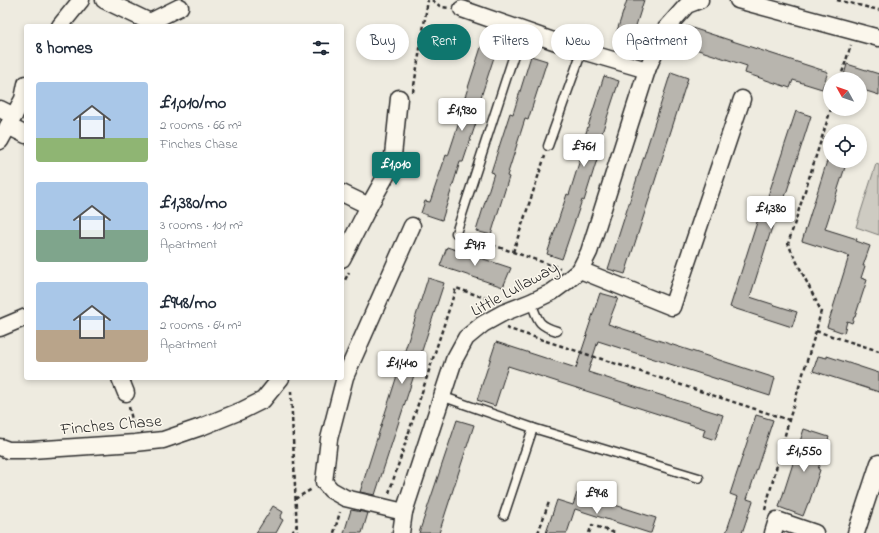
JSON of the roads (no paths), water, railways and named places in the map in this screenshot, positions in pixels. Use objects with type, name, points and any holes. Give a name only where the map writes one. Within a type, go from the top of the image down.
[{"type":"street","points":[[62,24],[81,0]]},
{"type":"street","points":[[104,0],[150,24],[182,3]]},
{"type":"street","name":"Little Lullaway","points":[[401,533],[404,512],[441,396],[454,360],[466,338],[483,324],[503,313],[552,292],[567,281],[572,270],[589,252],[646,70],[663,32],[687,5],[700,0]]},
{"type":"street","points":[[738,0],[879,38]]},
{"type":"street","points":[[462,9],[505,24]]},
{"type":"street","points":[[604,58],[646,70]]},
{"type":"street","points":[[0,142],[7,117],[23,99],[24,94]]},
{"type":"street","points":[[344,255],[392,165],[399,98]]},
{"type":"street","points":[[572,270],[672,307],[742,99]]},
{"type":"street","points":[[7,117],[24,133]]},
{"type":"street","points":[[344,194],[369,206]]},
{"type":"street","points":[[344,377],[412,226]]},
{"type":"street","points":[[0,328],[24,318]]},
{"type":"street","points":[[121,380],[126,393]]},
{"type":"street","name":"Finches Chase","points":[[0,447],[8,450],[31,450],[163,440],[201,427],[263,400],[279,380]]},
{"type":"street","points":[[343,380],[329,439],[324,482],[331,490],[345,498],[404,512]]},
{"type":"street","points":[[856,533],[879,463]]},
{"type":"street","points":[[773,533],[777,520],[815,533]]},
{"type":"lane","points":[[456,233],[512,60]]},
{"type":"lane","points":[[548,146],[579,60]]},
{"type":"lane","points":[[531,302],[539,323],[557,331]]},
{"type":"lane","points":[[441,396],[533,428],[699,478]]},
{"type":"lane","points":[[504,515],[533,428]]}]
